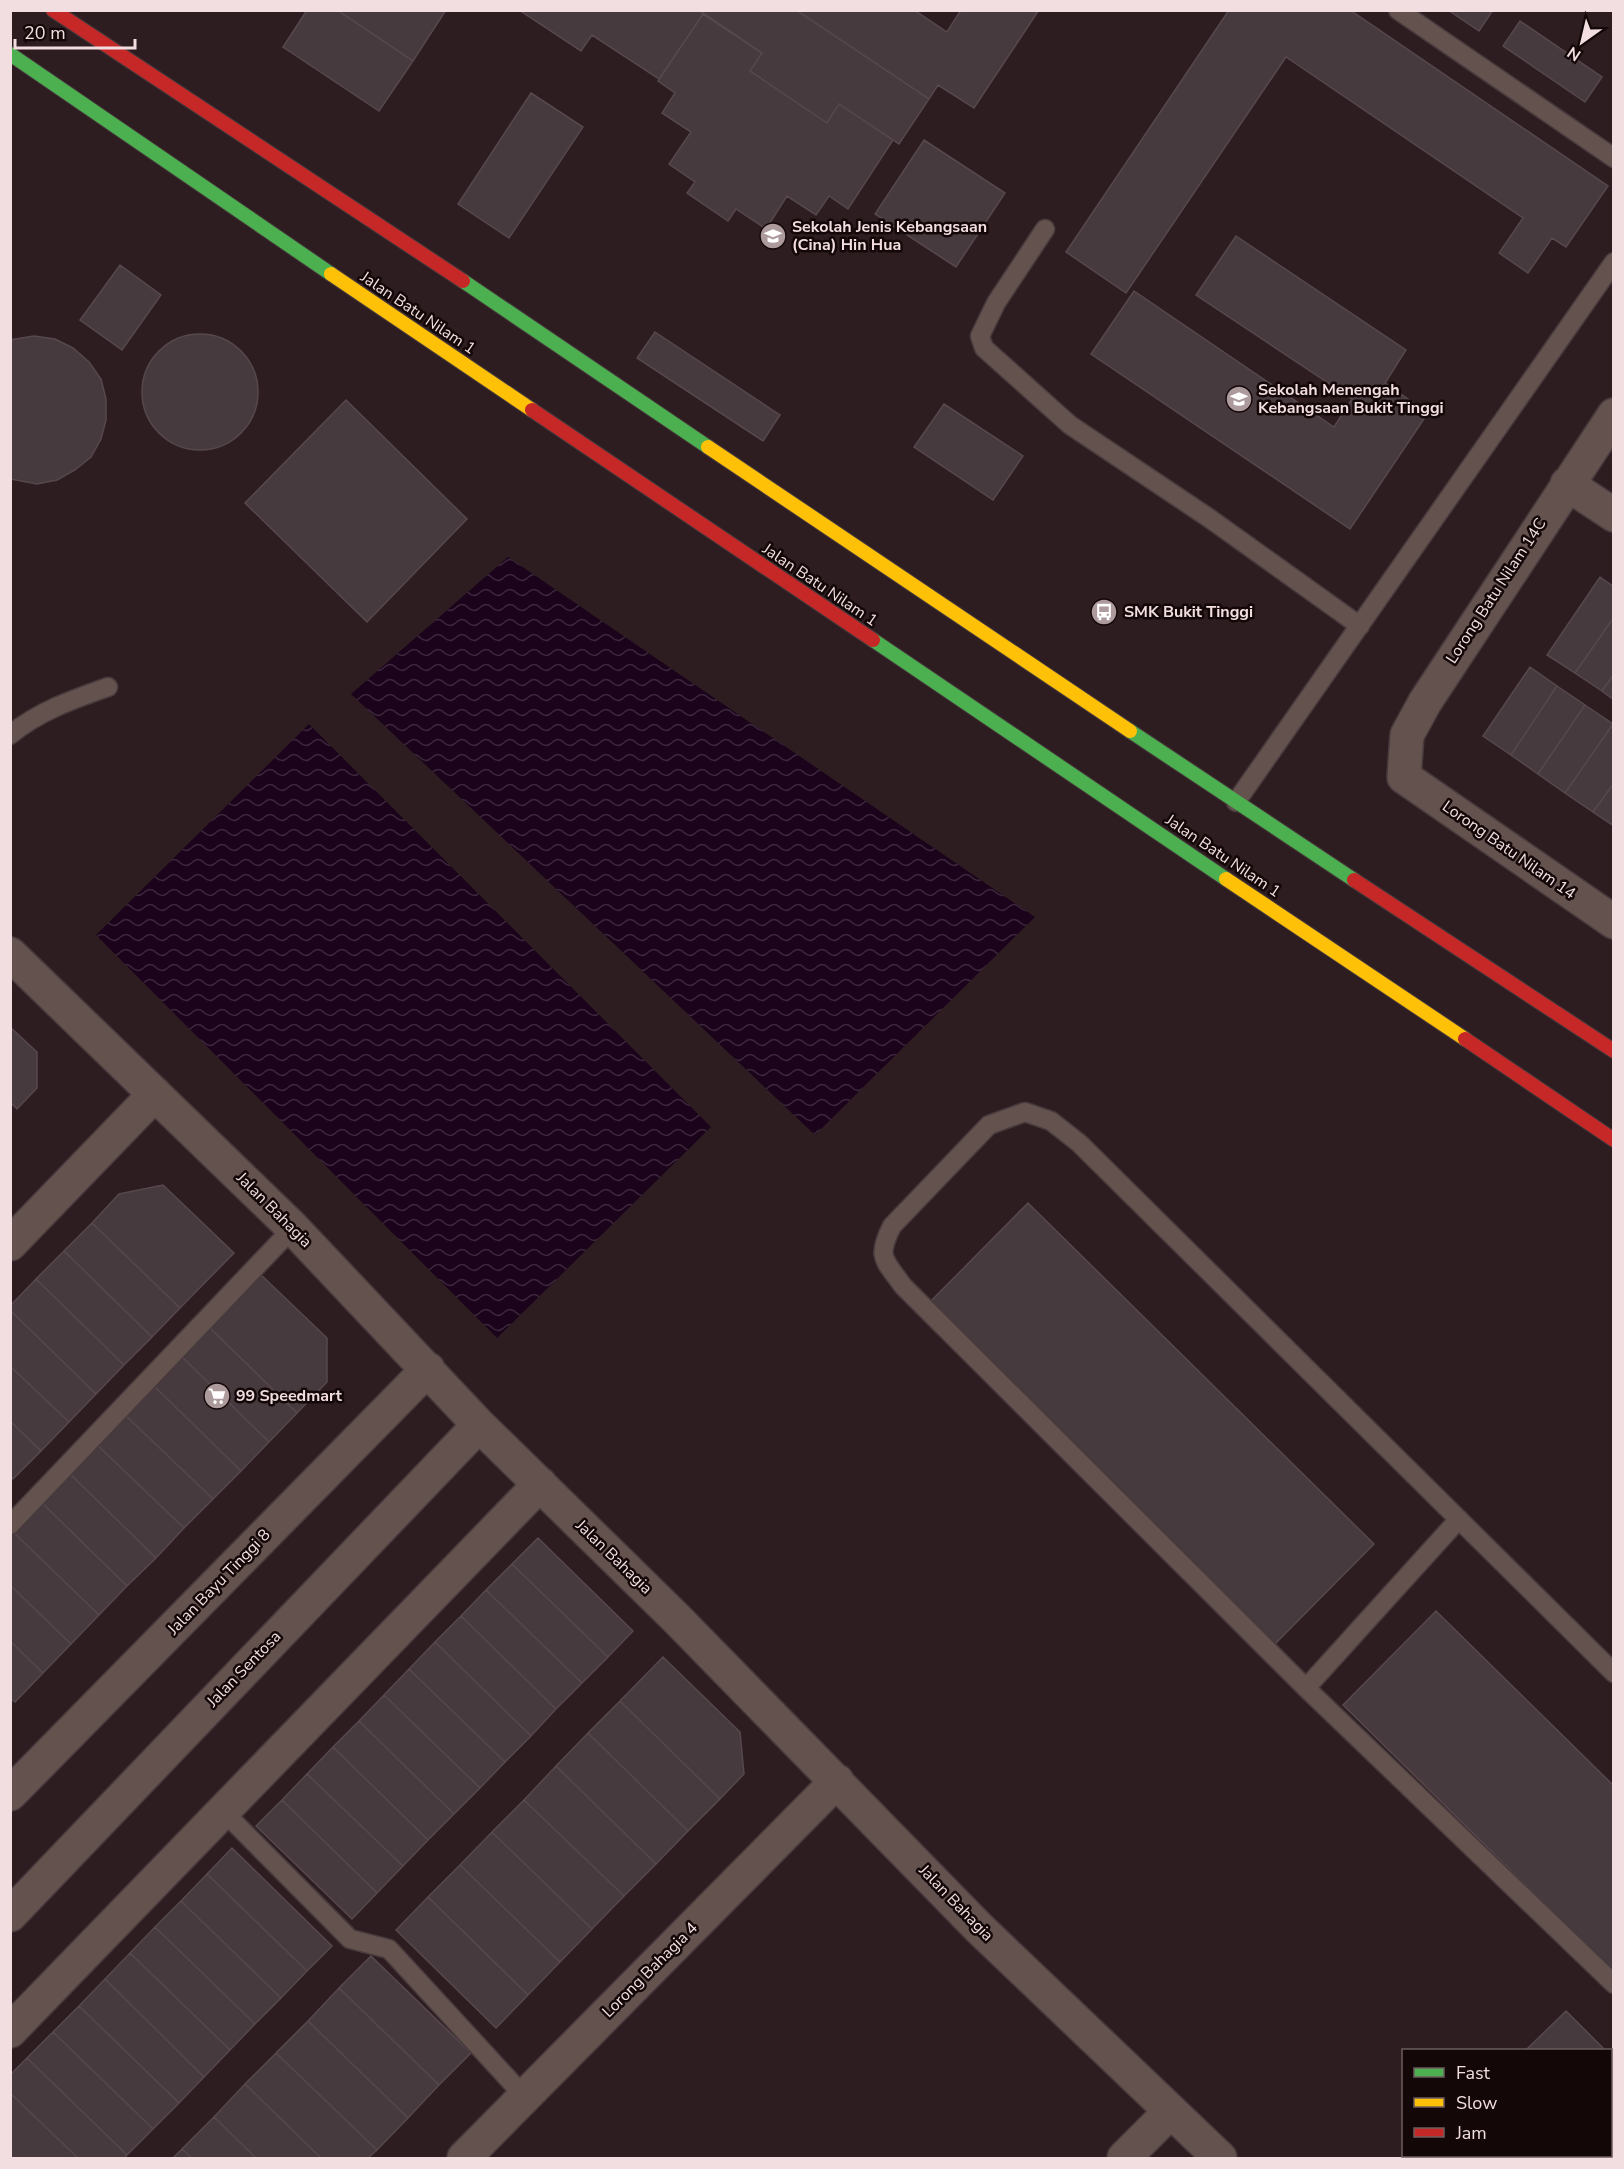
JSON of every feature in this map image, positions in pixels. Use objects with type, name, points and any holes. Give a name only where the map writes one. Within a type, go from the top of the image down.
[{"type":"main road","points":[[53,10],[442,267],[1236,802],[1614,1051]]},
{"type":"main road","name":"Jalan Batu Nilam 1","points":[[10,54],[457,360],[1614,1140]]},
{"type":"street","name":"Lorong Batu Nilam 14C","points":[[1404,777],[1407,735],[1425,702],[1614,415]]},
{"type":"street","points":[[1567,484],[1614,515]]},
{"type":"street","name":"Lorong Batu Nilam 14","points":[[1404,777],[1614,922]]},
{"type":"street","name":"Jalan Bahagia","points":[[10,954],[293,1228],[479,1425],[676,1618],[979,1928],[1220,2158]]},
{"type":"street","points":[[10,1244],[155,1094]]},
{"type":"street","name":"Jalan Bayu Tinggi 8","points":[[10,1794],[428,1369]]},
{"type":"street","name":"Jalan Sentosa","points":[[10,1915],[479,1425]]},
{"type":"street","points":[[10,2031],[540,1484]]},
{"type":"street","name":"Lorong Bahagia 4","points":[[464,2158],[837,1781]]},
{"type":"street","points":[[1124,2158],[1170,2112]]},
{"type":"lane","points":[[1398,10],[1614,158]]},
{"type":"lane","points":[[1045,229],[996,303],[980,336],[984,348],[1070,425],[1209,518],[1360,626]]},
{"type":"lane","points":[[1236,802],[1614,262]]},
{"type":"lane","points":[[10,735],[62,703],[108,687]]},
{"type":"lane","points":[[1614,1673],[1079,1143],[1051,1121],[1025,1112],[989,1125],[892,1226],[882,1246],[884,1259],[903,1286],[1306,1688],[1614,1984]]},
{"type":"lane","points":[[10,1525],[293,1228]]},
{"type":"lane","points":[[1306,1688],[1459,1519]]},
{"type":"lane","points":[[223,1811],[350,1939],[389,1949],[525,2097]]},
{"type":"water","points":[[508,557],[1035,917],[815,1135],[351,694]]},
{"type":"water","points":[[309,724],[711,1127],[497,1338],[96,935]]},
{"type":"building","points":[[307,10],[337,10],[413,61],[379,111],[283,47]]},
{"type":"building","points":[[337,10],[446,10],[413,61]]},
{"type":"building","points":[[519,10],[699,10],[703,14],[659,79],[592,35],[581,51]]},
{"type":"building","points":[[699,10],[796,10],[929,99],[899,144],[839,104],[827,123],[750,71],[762,53]]},
{"type":"building","points":[[796,10],[914,10],[947,32],[961,10],[1039,10],[974,108],[938,85],[929,99]]},
{"type":"building","points":[[1229,10],[1350,10],[1608,186],[1566,247],[1552,238],[1528,273],[1499,253],[1523,218],[1286,57],[1126,293],[1066,252]]},
{"type":"building","points":[[1448,10],[1493,10],[1479,31]]},
{"type":"building","points":[[703,14],[762,53],[750,71],[827,123],[839,104],[893,140],[848,209],[829,196],[816,215],[787,196],[766,229],[736,209],[728,221],[687,193],[695,182],[669,164],[691,132],[662,113],[675,93],[658,81]]},
{"type":"building","points":[[1520,21],[1602,77],[1585,102],[1503,46]]},
{"type":"building","points":[[531,93],[583,127],[509,238],[458,204]]},
{"type":"building","points":[[924,140],[1005,193],[956,267],[875,214]]},
{"type":"building","points":[[1236,236],[1406,350],[1385,383],[1428,413],[1350,529],[1091,354],[1134,291],[1334,427],[1352,399],[1196,295]]},
{"type":"building","points":[[120,265],[161,295],[122,350],[80,320]]},
{"type":"building","points":[[655,332],[780,415],[763,441],[637,358]]},
{"type":"building","points":[[200,334],[222,338],[241,351],[254,370],[258,392],[254,414],[241,433],[222,446],[200,450],[178,446],[159,433],[146,414],[142,392],[146,370],[159,351],[178,338]]},
{"type":"building","points":[[34,336],[55,339],[73,348],[89,362],[101,379],[106,399],[106,420],[101,439],[91,457],[75,470],[57,480],[37,484],[10,479],[10,340]]},
{"type":"building","points":[[346,400],[467,519],[367,622],[245,503]]},
{"type":"building","points":[[944,404],[1023,456],[993,500],[914,447]]},
{"type":"building","points":[[1600,577],[1614,587],[1614,617],[1575,673],[1547,655]]},
{"type":"building","points":[[1614,617],[1614,674],[1602,691],[1575,673]]},
{"type":"building","points":[[1530,667],[1557,686],[1511,755],[1483,736]]},
{"type":"building","points":[[1614,674],[1614,700],[1602,691]]},
{"type":"building","points":[[1557,686],[1585,705],[1538,774],[1511,755]]},
{"type":"building","points":[[1585,705],[1613,724],[1565,793],[1538,774]]},
{"type":"building","points":[[1613,724],[1614,783],[1593,812],[1565,793]]},
{"type":"building","points":[[1614,783],[1614,826],[1593,812]]},
{"type":"building","points":[[10,1027],[37,1052],[37,1088],[17,1109],[10,1102]]},
{"type":"building","points":[[163,1185],[234,1253],[180,1308],[92,1223],[119,1194]]},
{"type":"building","points":[[1028,1203],[1374,1544],[1274,1645],[928,1304]]},
{"type":"building","points":[[92,1223],[180,1308],[152,1337],[64,1251]]},
{"type":"building","points":[[64,1251],[152,1337],[124,1365],[36,1279]]},
{"type":"building","points":[[258,1272],[327,1338],[327,1382],[297,1413],[206,1324]]},
{"type":"building","points":[[36,1279],[124,1365],[96,1394],[10,1310],[10,1306]]},
{"type":"building","points":[[10,1310],[96,1394],[69,1422],[10,1366]]},
{"type":"building","points":[[206,1324],[297,1413],[269,1442],[179,1354]]},
{"type":"building","points":[[179,1354],[269,1442],[241,1471],[150,1382]]},
{"type":"building","points":[[10,1366],[69,1422],[41,1451],[10,1421]]},
{"type":"building","points":[[150,1382],[241,1471],[213,1499],[122,1412]]},
{"type":"building","points":[[122,1412],[213,1499],[184,1528],[93,1441]]},
{"type":"building","points":[[10,1421],[41,1451],[13,1479],[10,1476]]},
{"type":"building","points":[[93,1441],[184,1528],[156,1558],[65,1469]]},
{"type":"building","points":[[65,1469],[156,1558],[127,1586],[37,1498]]},
{"type":"building","points":[[37,1498],[127,1586],[99,1615],[10,1529]]},
{"type":"building","points":[[10,1529],[99,1615],[71,1644],[10,1585]]},
{"type":"building","points":[[538,1538],[633,1631],[608,1657],[512,1564]]},
{"type":"building","points":[[512,1564],[608,1657],[582,1683],[486,1590]]},
{"type":"building","points":[[10,1585],[71,1644],[43,1673],[10,1641]]},
{"type":"building","points":[[486,1590],[582,1683],[556,1709],[461,1616]]},
{"type":"building","points":[[1436,1611],[1614,1786],[1614,1972],[1343,1705]]},
{"type":"building","points":[[461,1616],[556,1709],[531,1736],[435,1642]]},
{"type":"building","points":[[10,1641],[43,1673],[15,1702],[10,1698]]},
{"type":"building","points":[[435,1642],[531,1736],[505,1762],[409,1669]]},
{"type":"building","points":[[663,1657],[740,1732],[744,1774],[720,1799],[620,1701]]},
{"type":"building","points":[[409,1669],[505,1762],[480,1788],[384,1695]]},
{"type":"building","points":[[384,1695],[480,1788],[454,1814],[359,1721]]},
{"type":"building","points":[[620,1701],[720,1799],[688,1831],[588,1733]]},
{"type":"building","points":[[359,1721],[454,1814],[428,1840],[333,1747]]},
{"type":"building","points":[[588,1733],[688,1831],[656,1864],[556,1766]]},
{"type":"building","points":[[333,1747],[428,1840],[403,1866],[307,1774]]},
{"type":"building","points":[[556,1766],[656,1864],[624,1896],[524,1800]]},
{"type":"building","points":[[307,1774],[403,1866],[377,1893],[282,1800]]},
{"type":"building","points":[[282,1800],[377,1893],[352,1919],[256,1826]]},
{"type":"building","points":[[524,1800],[624,1896],[592,1929],[492,1832]]},
{"type":"building","points":[[492,1832],[592,1929],[560,1962],[460,1865]]},
{"type":"building","points":[[232,1848],[332,1946],[307,1971],[207,1874]]},
{"type":"building","points":[[460,1865],[560,1962],[528,1995],[428,1897]]},
{"type":"building","points":[[207,1874],[307,1971],[281,1998],[181,1901]]},
{"type":"building","points":[[428,1897],[528,1995],[496,2028],[396,1930]]},
{"type":"building","points":[[181,1901],[281,1998],[255,2024],[155,1927]]},
{"type":"building","points":[[155,1927],[255,2024],[230,2050],[130,1953]]},
{"type":"building","points":[[130,1953],[230,2050],[204,2077],[105,1979]]},
{"type":"building","points":[[371,1956],[471,2053],[439,2085],[339,1988]]},
{"type":"building","points":[[105,1979],[204,2077],[179,2103],[79,2006]]},
{"type":"building","points":[[339,1988],[439,2085],[408,2118],[308,2021]]},
{"type":"building","points":[[79,2006],[179,2103],[153,2129],[53,2032]]},
{"type":"building","points":[[1566,2011],[1604,2049],[1527,2049]]},
{"type":"building","points":[[308,2021],[408,2118],[377,2150],[276,2053]]},
{"type":"building","points":[[53,2032],[153,2129],[127,2155],[27,2058]]},
{"type":"building","points":[[276,2053],[377,2150],[368,2158],[321,2158],[245,2084]]},
{"type":"building","points":[[27,2058],[127,2155],[124,2158],[78,2158],[10,2093],[10,2075]]},
{"type":"building","points":[[1612,2058],[1614,2060],[1614,2093],[1612,2094]]},
{"type":"building","points":[[245,2084],[321,2158],[256,2158],[214,2117]]},
{"type":"building","points":[[10,2093],[78,2158],[10,2158]]},
{"type":"building","points":[[214,2117],[256,2158],[192,2158],[182,2149]]},
{"type":"building","points":[[182,2149],[192,2158],[173,2158]]},
{"type":"building","points":[[1550,2157],[1550,2158],[1414,2158]]},
{"type":"traffic: fast","points":[[10,54],[331,274]]},
{"type":"traffic: fast","points":[[463,281],[708,447]]},
{"type":"traffic: fast","points":[[873,640],[1226,879]]},
{"type":"traffic: fast","points":[[1130,731],[1354,880]]},
{"type":"traffic: slow","points":[[331,274],[532,410]]},
{"type":"traffic: slow","points":[[708,447],[1130,731]]},
{"type":"traffic: slow","points":[[1226,879],[1465,1039]]},
{"type":"traffic: jam","points":[[53,10],[463,281]]},
{"type":"traffic: jam","points":[[532,410],[873,640]]},
{"type":"traffic: jam","points":[[1354,880],[1614,1051]]},
{"type":"traffic: jam","points":[[1465,1039],[1614,1140]]},
{"type":"place","name":"Sekolah Jenis Kebangsaan (Cina) Hin Hua","points":[[773,236]]},
{"type":"place","name":"Sekolah Menengah Kebangsaan Bukit Tinggi","points":[[1239,399]]},
{"type":"place","name":"SMK Bukit Tinggi","points":[[1104,612]]},
{"type":"place","name":"99 Speedmart","points":[[217,1396]]}]
